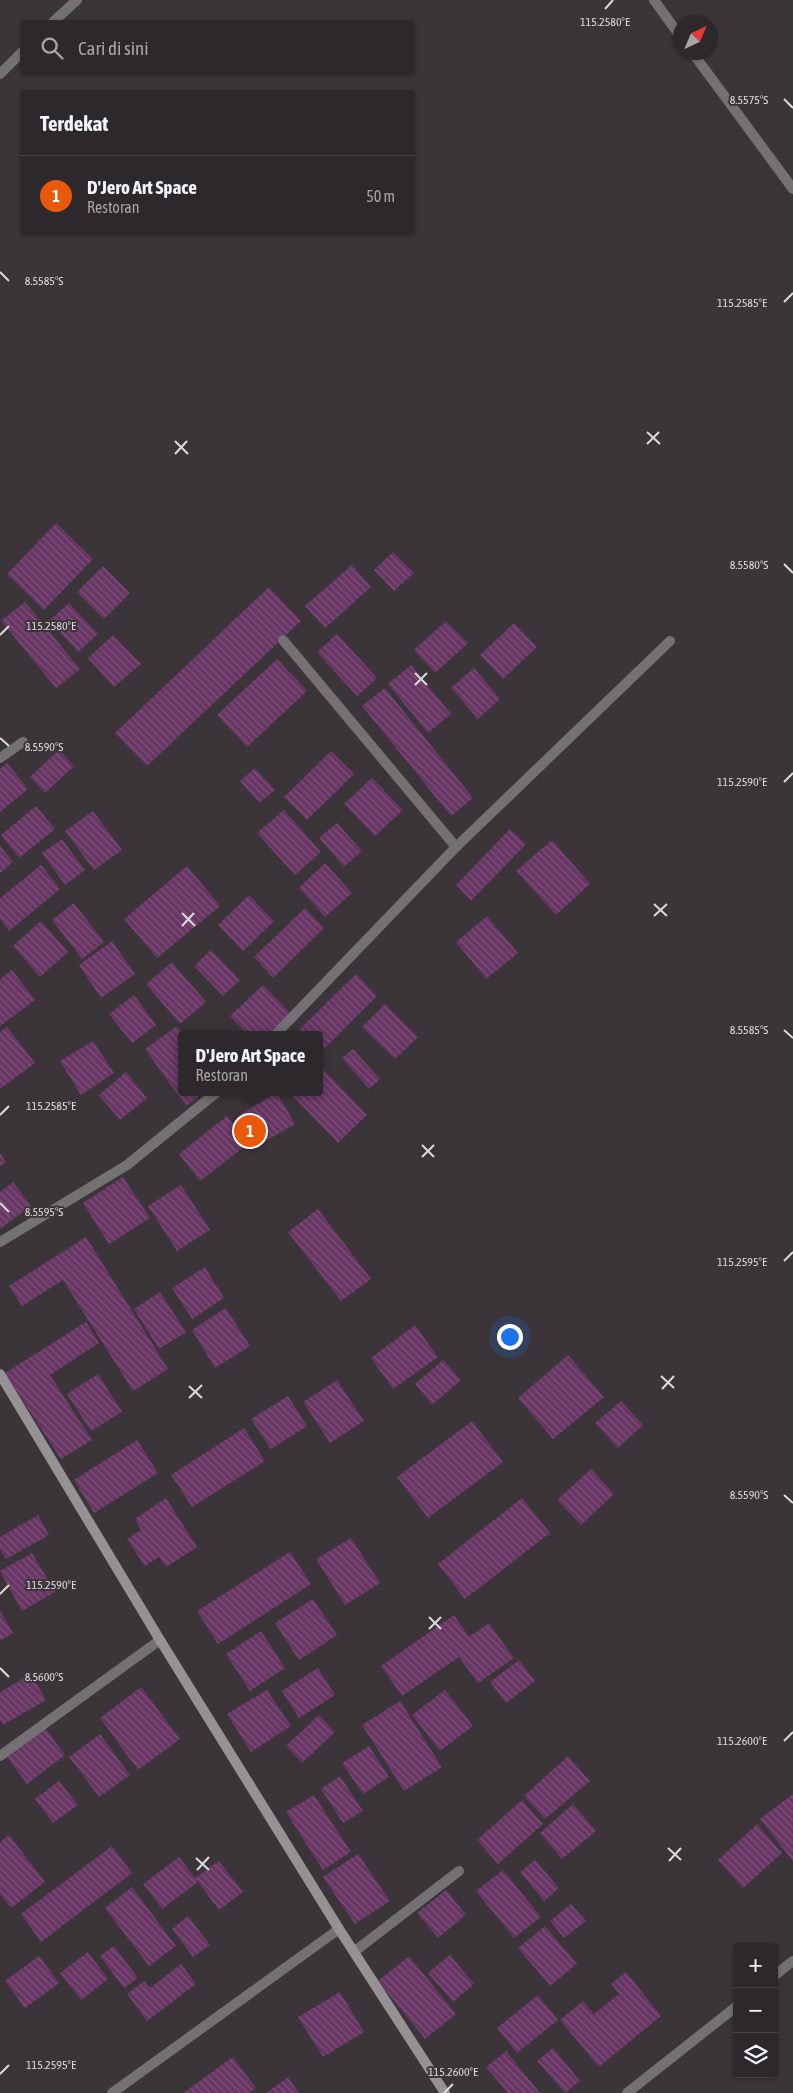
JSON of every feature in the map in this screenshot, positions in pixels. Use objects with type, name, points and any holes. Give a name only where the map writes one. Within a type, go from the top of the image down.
[{"type":"street","points":[[55,20],[76,0]]},
{"type":"street","points":[[654,0],[673,26]]},
{"type":"street","points":[[0,74],[20,54]]},
{"type":"street","points":[[698,60],[793,189]]},
{"type":"street","points":[[283,640],[456,847]]},
{"type":"street","points":[[279,1031],[456,847],[670,641]]},
{"type":"street","points":[[0,758],[23,742]]},
{"type":"street","points":[[0,1242],[127,1165],[212,1096]]},
{"type":"street","points":[[0,1374],[160,1640],[339,1929],[445,2093]]},
{"type":"street","points":[[0,1756],[160,1640]]},
{"type":"street","points":[[355,1951],[459,1871]]},
{"type":"street","points":[[112,2093],[339,1929]]},
{"type":"street","points":[[778,1973],[793,1961]]},
{"type":"street","points":[[627,2093],[733,2009]]},
{"type":"building","points":[[56,523],[93,559],[44,610],[7,574]]},
{"type":"building","points":[[393,552],[414,573],[394,591],[374,570]]},
{"type":"building","points":[[352,565],[371,587],[325,628],[305,606]]},
{"type":"building","points":[[103,566],[130,593],[104,619],[77,592]]},
{"type":"building","points":[[269,587],[301,621],[147,766],[115,733]]},
{"type":"building","points":[[25,602],[80,669],[56,688],[1,621]]},
{"type":"building","points":[[69,603],[98,634],[78,652],[49,621]]},
{"type":"building","points":[[446,621],[468,643],[435,673],[414,650]]},
{"type":"building","points":[[514,623],[537,647],[503,679],[480,655]]},
{"type":"building","points":[[337,634],[377,678],[357,696],[317,652]]},
{"type":"building","points":[[113,635],[141,664],[114,687],[88,658]]},
{"type":"building","points":[[277,659],[307,691],[247,747],[217,715]]},
{"type":"building","points":[[411,665],[451,714],[428,733],[388,684]]},
{"type":"building","points":[[474,668],[500,699],[478,719],[451,688]]},
{"type":"building","points":[[385,688],[473,798],[451,816],[362,706]]},
{"type":"building","points":[[59,750],[74,766],[45,793],[30,777]]},
{"type":"building","points":[[331,751],[354,774],[307,820],[284,797]]},
{"type":"building","points":[[7,763],[28,789],[0,812],[0,769]]},
{"type":"building","points":[[255,768],[275,790],[259,803],[240,781]]},
{"type":"building","points":[[372,778],[403,810],[375,836],[344,804]]},
{"type":"building","points":[[36,806],[55,829],[19,858],[1,835]]},
{"type":"building","points":[[284,810],[321,852],[295,875],[257,833]]},
{"type":"building","points":[[93,811],[122,850],[94,870],[65,831]]},
{"type":"building","points":[[337,823],[362,851],[344,867],[319,838]]},
{"type":"building","points":[[510,829],[526,844],[471,901],[456,885]]},
{"type":"building","points":[[62,839],[85,870],[65,885],[42,853]]},
{"type":"building","points":[[552,840],[590,884],[556,915],[516,871]]},
{"type":"building","points":[[0,846],[13,862],[0,873]]},
{"type":"building","points":[[325,863],[352,893],[325,917],[299,888]]},
{"type":"building","points":[[41,865],[60,889],[9,931],[0,919],[0,898]]},
{"type":"building","points":[[187,866],[220,906],[157,958],[124,919]]},
{"type":"building","points":[[249,895],[274,921],[243,951],[218,925]]},
{"type":"building","points":[[74,903],[104,942],[82,959],[52,920]]},
{"type":"building","points":[[305,908],[324,928],[273,978],[254,957]]},
{"type":"building","points":[[487,916],[518,953],[486,979],[456,942]]},
{"type":"building","points":[[41,921],[68,952],[40,977],[13,946]]},
{"type":"building","points":[[112,941],[135,974],[101,998],[79,965]]},
{"type":"building","points":[[211,950],[240,980],[223,996],[194,966]]},
{"type":"building","points":[[172,962],[206,1002],[180,1024],[146,984]]},
{"type":"building","points":[[12,970],[35,1000],[0,1026],[0,979]]},
{"type":"building","points":[[356,974],[377,996],[323,1050],[323,1031],[302,1031],[300,1029]]},
{"type":"building","points":[[263,985],[290,1013],[272,1031],[244,1031],[230,1016]]},
{"type":"building","points":[[134,995],[156,1025],[132,1043],[109,1014]]},
{"type":"building","points":[[385,1004],[418,1037],[395,1059],[362,1027]]},
{"type":"building","points":[[177,1026],[181,1031],[178,1031],[178,1095],[145,1049]]},
{"type":"building","points":[[7,1027],[35,1063],[0,1089],[0,1032]]},
{"type":"building","points":[[93,1041],[114,1073],[81,1095],[60,1061]]},
{"type":"building","points":[[353,1049],[380,1079],[369,1089],[342,1058]]},
{"type":"building","points":[[323,1069],[367,1115],[338,1143],[293,1096],[323,1096]]},
{"type":"building","points":[[126,1072],[147,1098],[120,1120],[99,1095]]},
{"type":"building","points":[[179,1096],[199,1096],[186,1106]]},
{"type":"building","points":[[272,1096],[279,1096],[295,1124],[257,1146],[239,1115]]},
{"type":"building","points":[[227,1116],[249,1143],[200,1181],[179,1154]]},
{"type":"building","points":[[0,1153],[6,1162],[0,1166]]},
{"type":"building","points":[[123,1177],[150,1218],[109,1244],[83,1203]]},
{"type":"building","points":[[13,1182],[31,1206],[0,1229],[0,1192]]},
{"type":"building","points":[[181,1185],[210,1230],[177,1251],[148,1206]]},
{"type":"building","points":[[318,1209],[371,1279],[341,1301],[288,1232]]},
{"type":"building","points":[[86,1237],[168,1369],[133,1391],[63,1280],[22,1306],[9,1286]]},
{"type":"building","points":[[205,1267],[224,1298],[192,1319],[172,1288]]},
{"type":"building","points":[[160,1292],[186,1332],[159,1349],[134,1309]]},
{"type":"building","points":[[226,1308],[250,1346],[215,1368],[192,1330]]},
{"type":"building","points":[[86,1322],[99,1343],[50,1375],[92,1440],[61,1459],[5,1373]]},
{"type":"building","points":[[415,1325],[438,1357],[393,1389],[371,1358]]},
{"type":"building","points":[[568,1355],[604,1397],[553,1439],[518,1398]]},
{"type":"building","points":[[443,1360],[461,1380],[432,1405],[415,1384]]},
{"type":"building","points":[[98,1374],[122,1412],[91,1431],[67,1394]]},
{"type":"building","points":[[337,1380],[364,1421],[330,1443],[303,1402]]},
{"type":"building","points":[[288,1396],[307,1426],[271,1449],[251,1419]]},
{"type":"building","points":[[621,1401],[643,1425],[618,1448],[595,1423]]},
{"type":"building","points":[[472,1421],[503,1462],[428,1518],[397,1477]]},
{"type":"building","points":[[244,1428],[265,1461],[192,1507],[171,1475]]},
{"type":"building","points":[[137,1440],[158,1473],[94,1513],[74,1480]]},
{"type":"building","points":[[591,1469],[614,1494],[581,1525],[557,1500]]},
{"type":"building","points":[[166,1498],[197,1547],[166,1567],[159,1557],[145,1566],[127,1539],[141,1530],[135,1519]]},
{"type":"building","points":[[522,1498],[550,1533],[465,1599],[438,1564]]},
{"type":"building","points":[[38,1515],[49,1535],[6,1559],[0,1549],[0,1537]]},
{"type":"building","points":[[351,1538],[380,1583],[345,1605],[316,1559]]},
{"type":"building","points":[[290,1552],[311,1584],[218,1644],[197,1611]]},
{"type":"building","points":[[32,1553],[55,1592],[22,1611],[0,1571]]},
{"type":"building","points":[[313,1599],[337,1635],[299,1660],[275,1623]]},
{"type":"building","points":[[0,1611],[13,1633],[0,1641]]},
{"type":"building","points":[[454,1615],[469,1637],[489,1623],[514,1658],[478,1683],[459,1657],[402,1696],[381,1666]]},
{"type":"building","points":[[261,1631],[285,1668],[250,1691],[226,1654]]},
{"type":"building","points":[[519,1660],[535,1681],[506,1703],[490,1682]]},
{"type":"building","points":[[318,1668],[335,1695],[299,1718],[282,1691]]},
{"type":"building","points":[[31,1674],[46,1700],[3,1725],[0,1720],[0,1692]]},
{"type":"building","points":[[141,1687],[180,1739],[138,1770],[100,1718]]},
{"type":"building","points":[[267,1690],[291,1726],[251,1752],[227,1714]]},
{"type":"building","points":[[445,1690],[473,1726],[440,1751],[412,1715]]},
{"type":"building","points":[[400,1701],[442,1767],[404,1791],[362,1725]]},
{"type":"building","points":[[319,1715],[335,1732],[302,1763],[286,1746]]},
{"type":"building","points":[[45,1728],[65,1755],[27,1784],[7,1757]]},
{"type":"building","points":[[100,1734],[130,1775],[99,1797],[69,1757]]},
{"type":"building","points":[[369,1746],[389,1777],[363,1794],[342,1763]]},
{"type":"building","points":[[568,1756],[590,1781],[545,1819],[524,1796]]},
{"type":"building","points":[[340,1776],[363,1811],[343,1823],[321,1789]]},
{"type":"building","points":[[59,1781],[78,1805],[53,1823],[35,1799]]},
{"type":"building","points":[[793,1794],[793,1861],[760,1819]]},
{"type":"building","points":[[314,1795],[351,1852],[323,1870],[286,1812]]},
{"type":"building","points":[[522,1800],[543,1824],[498,1864],[477,1840]]},
{"type":"building","points":[[573,1804],[596,1831],[562,1859],[540,1833]]},
{"type":"building","points":[[757,1824],[782,1853],[743,1888],[718,1860]]},
{"type":"building","points":[[9,1835],[45,1882],[11,1908],[0,1894],[0,1842]]},
{"type":"building","points":[[112,1846],[132,1873],[41,1942],[21,1914]]},
{"type":"building","points":[[358,1854],[390,1901],[355,1924],[323,1877]]},
{"type":"building","points":[[179,1857],[195,1878],[219,1861],[243,1892],[219,1910],[198,1882],[162,1909],[143,1884]]},
{"type":"building","points":[[535,1860],[559,1888],[544,1901],[520,1872]]},
{"type":"building","points":[[503,1870],[541,1917],[514,1938],[476,1891]]},
{"type":"building","points":[[132,1887],[176,1946],[149,1966],[105,1908]]},
{"type":"building","points":[[446,1890],[466,1915],[438,1938],[417,1913]]},
{"type":"building","points":[[571,1904],[586,1921],[564,1938],[550,1921]]},
{"type":"building","points":[[188,1916],[210,1945],[193,1957],[172,1929]]},
{"type":"building","points":[[545,1926],[577,1964],[550,1986],[518,1948]]},
{"type":"building","points":[[114,1946],[138,1978],[124,1988],[100,1956]]},
{"type":"building","points":[[88,1952],[108,1979],[81,2000],[60,1973]]},
{"type":"building","points":[[450,1955],[474,1984],[453,2002],[428,1973]]},
{"type":"building","points":[[39,1956],[59,1983],[25,2008],[5,1981]]},
{"type":"building","points":[[409,1956],[456,2014],[425,2039],[378,1981]]},
{"type":"building","points":[[181,1964],[196,1984],[147,2021],[127,1994],[144,1981],[150,1988]]},
{"type":"building","points":[[626,1972],[661,2016],[599,2067],[560,2020],[583,2001],[594,2014],[619,1994],[611,1984]]},
{"type":"building","points":[[340,1992],[364,2032],[323,2057],[298,2017]]},
{"type":"building","points":[[538,1995],[558,2020],[517,2053],[497,2028]]},
{"type":"building","points":[[553,2048],[580,2081],[565,2093],[537,2061]]},
{"type":"building","points":[[506,2051],[540,2093],[508,2093],[486,2067]]},
{"type":"building","points":[[233,2057],[256,2088],[249,2093],[183,2093]]},
{"type":"building","points":[[288,2077],[299,2093],[266,2093]]},
{"type":"place","name":"D'Jero Art Space","points":[[250,1131]]}]
